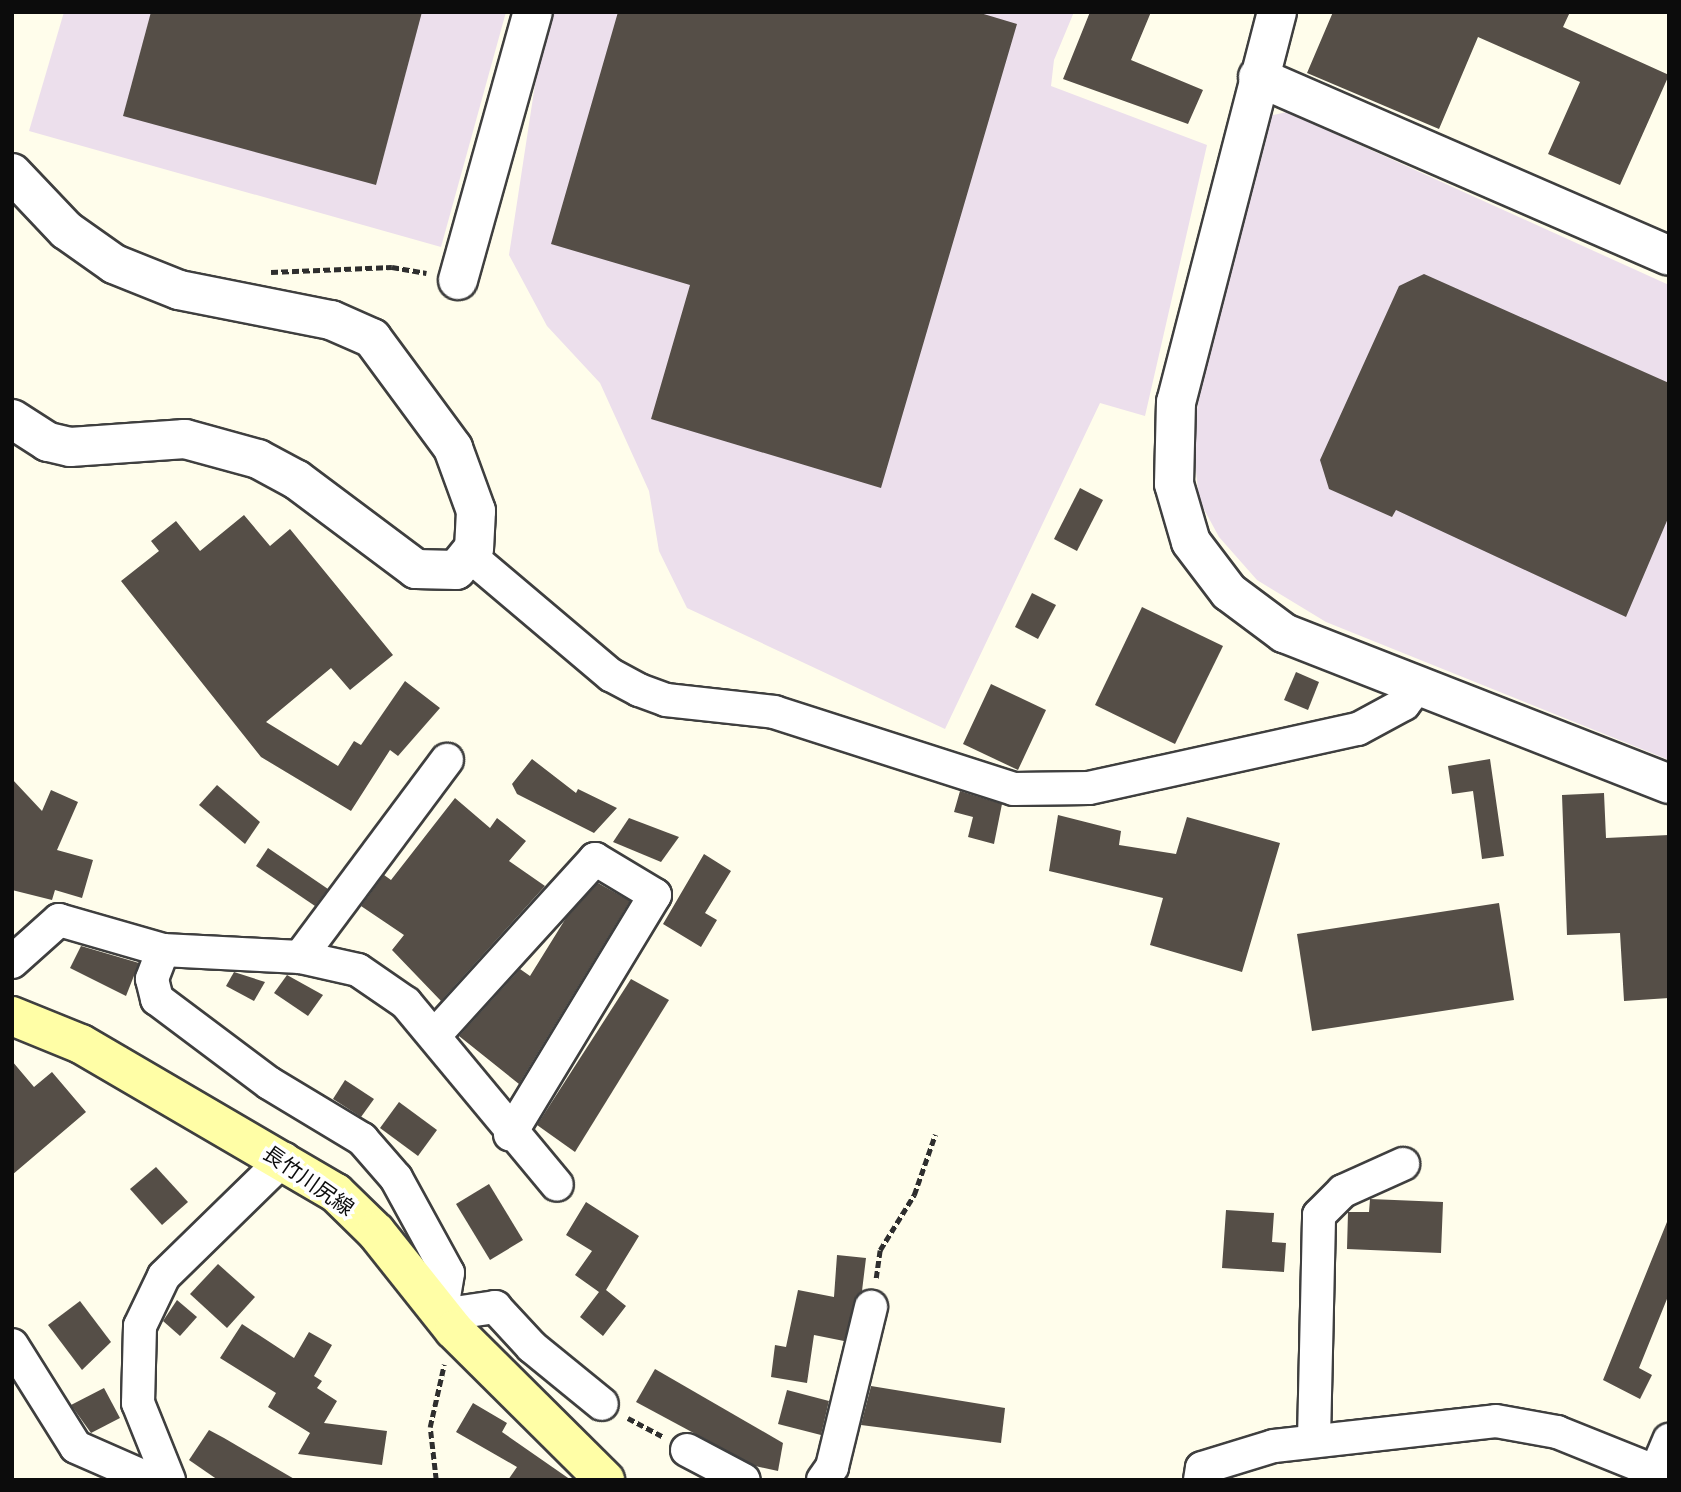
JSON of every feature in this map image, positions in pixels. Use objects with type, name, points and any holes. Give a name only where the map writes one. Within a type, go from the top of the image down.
[{"type":"main road","name":"長竹川尻線","points":[[12,1016],[81,1044],[284,1159],[366,1220],[441,1315],[605,1480]]},
{"type":"street","points":[[458,280],[533,12]]},
{"type":"street","points":[[1277,12],[1258,77],[1177,402],[1174,484],[1184,524],[1215,579],[1255,615],[1310,645],[1669,784]]},
{"type":"street","points":[[1258,77],[1669,256]]},
{"type":"street","points":[[12,173],[66,230],[114,264],[179,290],[331,320],[372,338],[453,448],[476,511],[470,556],[456,570],[416,569],[297,480],[218,445],[185,439],[71,447],[48,442],[12,419]]},
{"type":"street","points":[[470,556],[611,676],[639,690],[666,700],[774,712],[1014,789],[1088,788],[1358,729],[1404,704],[1417,687]]},
{"type":"street","points":[[300,957],[447,761]]},
{"type":"street","points":[[435,1035],[595,859],[655,895],[510,1134]]},
{"type":"street","points":[[12,961],[59,920],[163,950],[300,957],[358,970],[406,1003],[435,1035],[510,1134],[557,1185]]},
{"type":"street","points":[[163,950],[152,979],[157,999],[269,1083],[362,1139],[396,1178],[448,1273],[441,1315],[485,1303],[495,1307],[532,1347],[602,1404]]},
{"type":"street","points":[[159,1479],[138,1403],[135,1349],[143,1317],[164,1276],[284,1159]]},
{"type":"street","points":[[1314,1439],[1319,1215],[1342,1191],[1404,1164]]},
{"type":"street","points":[[823,1480],[832,1467],[871,1307]]},
{"type":"street","points":[[12,1345],[76,1447],[159,1479]]},
{"type":"street","points":[[1200,1480],[1202,1468],[1314,1439],[1496,1421],[1557,1432],[1662,1474],[1669,1440]]},
{"type":"street","points":[[687,1450],[744,1480]]},
{"type":"path","points":[[260,273],[392,267]]},
{"type":"path","points":[[871,1307],[880,1250],[914,1195],[935,1135]]},
{"type":"path","points":[[436,1480],[430,1427],[440,1376]]},
{"type":"path","points":[[602,1404],[687,1450]]},
{"type":"shaded area","points":[[64,12],[506,12],[441,247],[29,131]]},
{"type":"shaded area","points":[[554,12],[1074,12],[1054,60],[1051,86],[1207,145],[1145,416],[1100,403],[945,729],[687,608],[659,551],[649,491],[600,383],[547,326],[509,255],[536,78]]},
{"type":"shaded area","points":[[1287,112],[1669,285],[1669,760],[1326,622],[1257,580],[1219,537],[1199,500],[1193,442],[1203,361],[1269,116]]},
{"type":"building","points":[[151,12],[422,12],[376,185],[123,116]]},
{"type":"building","points":[[618,12],[977,12],[1017,24],[881,488],[651,419],[690,285],[551,244]]},
{"type":"building","points":[[1090,12],[1151,12],[1131,60],[1203,90],[1188,124],[1063,79]]},
{"type":"building","points":[[1333,12],[1570,12],[1563,27],[1669,75],[1620,185],[1548,154],[1580,82],[1478,37],[1439,129],[1307,73]]},
{"type":"building","points":[[1424,274],[1669,383],[1669,516],[1626,617],[1396,510],[1392,517],[1329,489],[1320,460],[1399,286]]},
{"type":"building","points":[[1080,488],[1103,500],[1077,551],[1054,539]]},
{"type":"building","points":[[244,515],[270,546],[290,529],[393,655],[350,690],[331,668],[266,722],[338,766],[354,741],[361,745],[405,681],[440,708],[398,756],[390,750],[351,811],[261,757],[121,581],[159,551],[151,541],[176,521],[200,551]]},
{"type":"building","points":[[1032,593],[1056,605],[1038,639],[1015,627]]},
{"type":"building","points":[[1142,607],[1223,646],[1175,744],[1095,705]]},
{"type":"building","points":[[1296,672],[1319,682],[1308,710],[1284,700]]},
{"type":"building","points":[[991,684],[1046,710],[1018,770],[963,744]]},
{"type":"building","points":[[532,759],[576,793],[578,789],[617,808],[594,833],[517,794],[512,784]]},
{"type":"building","points":[[1490,759],[1504,856],[1482,859],[1473,791],[1452,794],[1448,766]]},
{"type":"building","points":[[12,779],[42,811],[51,790],[78,802],[57,850],[93,860],[82,898],[55,890],[52,900],[12,890]]},
{"type":"building","points":[[217,785],[260,822],[245,844],[199,805]]},
{"type":"building","points":[[960,791],[1002,804],[994,844],[968,837],[973,817],[954,812]]},
{"type":"building","points":[[1604,793],[1606,838],[1669,835],[1669,998],[1624,1001],[1620,933],[1567,935],[1562,795]]},
{"type":"building","points":[[455,798],[490,828],[497,818],[526,841],[509,861],[545,886],[441,1001],[392,950],[404,935],[361,906],[384,875],[391,880]]},
{"type":"building","points":[[1058,815],[1121,831],[1119,845],[1176,854],[1187,817],[1280,843],[1242,972],[1150,945],[1163,898],[1049,871]]},
{"type":"building","points":[[629,818],[679,837],[661,862],[613,842]]},
{"type":"building","points":[[268,848],[328,889],[315,906],[256,866]]},
{"type":"building","points":[[704,854],[731,871],[705,913],[717,920],[701,947],[663,924]]},
{"type":"building","points":[[598,883],[630,901],[519,1084],[459,1036],[520,969],[530,976],[566,918]]},
{"type":"building","points":[[1499,903],[1514,1000],[1312,1031],[1297,934]]},
{"type":"building","points":[[81,946],[139,963],[126,996],[70,968]]},
{"type":"building","points":[[234,972],[265,982],[254,1001],[226,986]]},
{"type":"building","points":[[287,975],[323,995],[308,1016],[274,993]]},
{"type":"building","points":[[631,979],[669,1000],[575,1152],[537,1125]]},
{"type":"building","points":[[12,1061],[34,1087],[52,1072],[86,1112],[12,1175]]},
{"type":"building","points":[[345,1080],[374,1099],[361,1117],[333,1099]]},
{"type":"building","points":[[399,1102],[437,1130],[418,1156],[380,1128]]},
{"type":"building","points":[[156,1167],[188,1202],[162,1225],[130,1189]]},
{"type":"building","points":[[489,1184],[523,1240],[490,1260],[456,1204]]},
{"type":"building","points":[[1370,1199],[1443,1202],[1441,1253],[1347,1249],[1348,1212],[1369,1212]]},
{"type":"building","points":[[586,1202],[639,1236],[606,1290],[626,1306],[603,1336],[580,1317],[599,1292],[575,1275],[592,1251],[566,1235]]},
{"type":"building","points":[[1226,1210],[1274,1213],[1272,1242],[1286,1243],[1284,1272],[1222,1268]]},
{"type":"building","points":[[1669,1217],[1669,1294],[1639,1368],[1652,1375],[1640,1399],[1603,1380]]},
{"type":"building","points":[[837,1255],[866,1258],[862,1291],[844,1341],[814,1335],[807,1383],[771,1377],[775,1345],[786,1347],[798,1290],[834,1297]]},
{"type":"building","points":[[218,1264],[255,1297],[227,1328],[190,1294]]},
{"type":"building","points":[[177,1300],[197,1317],[180,1336],[163,1321]]},
{"type":"building","points":[[80,1301],[111,1342],[82,1370],[48,1325]]},
{"type":"building","points":[[242,1324],[294,1358],[309,1332],[332,1345],[314,1376],[322,1381],[317,1388],[337,1401],[324,1423],[387,1431],[382,1465],[298,1454],[310,1433],[268,1407],[276,1393],[220,1358]]},
{"type":"building","points":[[655,1369],[783,1443],[778,1471],[755,1466],[636,1402]]},
{"type":"building","points":[[871,1386],[1005,1408],[1001,1443],[861,1425]]},
{"type":"building","points":[[104,1388],[120,1418],[91,1433],[71,1405]]},
{"type":"building","points":[[787,1390],[829,1401],[821,1435],[778,1424]]},
{"type":"building","points":[[473,1403],[507,1423],[502,1432],[571,1480],[508,1480],[517,1467],[456,1432]]},
{"type":"building","points":[[209,1430],[296,1480],[218,1480],[189,1460]]}]
